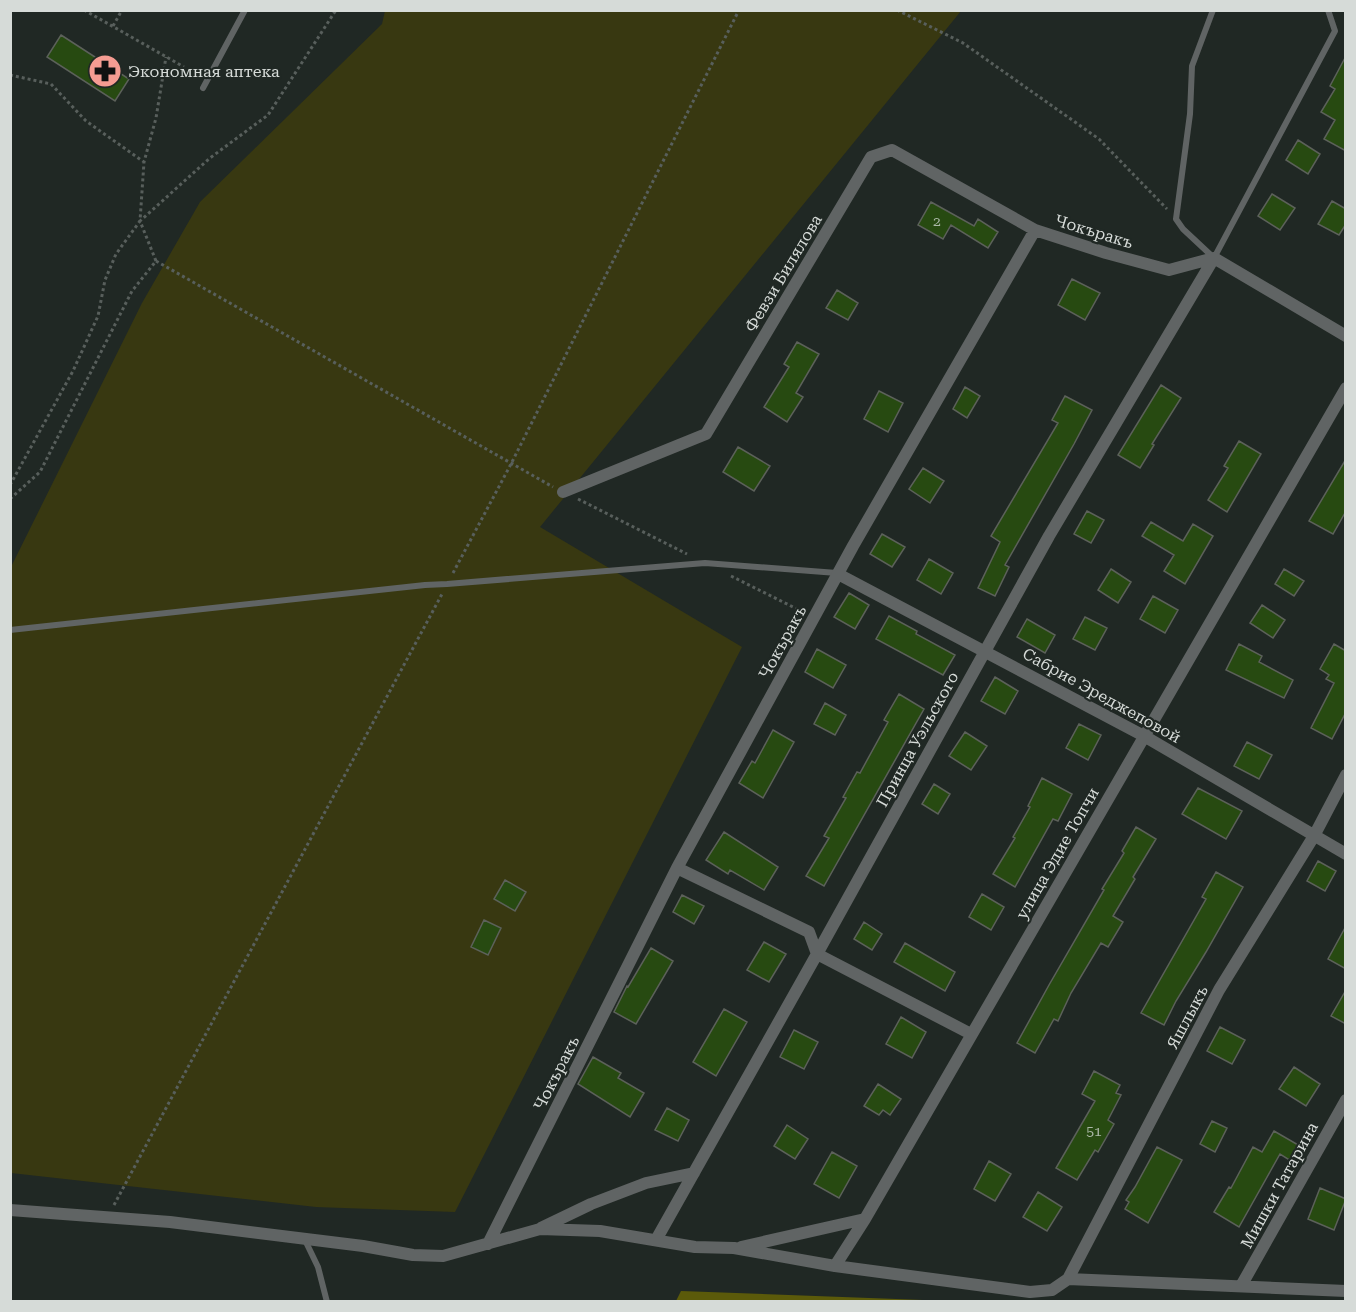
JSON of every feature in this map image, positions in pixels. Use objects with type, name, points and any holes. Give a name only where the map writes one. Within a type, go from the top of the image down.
[{"type":"street","name":"Февзи Билялова","points":[[563,492],[706,434],[871,157],[892,150],[1035,230]]},
{"type":"street","name":"Чокъракъ","points":[[488,1244],[677,868],[838,574],[1035,230],[1169,270],[1214,258]]},
{"type":"street","points":[[1214,258],[1346,336]]},
{"type":"street","name":"Принца Уэльского","points":[[656,1240],[1049,536],[1214,258]]},
{"type":"street","name":"улица Эдие Топчи","points":[[835,1266],[865,1219],[1346,388]]},
{"type":"street","name":"Сабрие Эреджеповой","points":[[838,574],[1144,736],[1346,854]]},
{"type":"street","name":"Яшлыкъ","points":[[1068,1279],[1219,990],[1314,836],[1346,776]]},
{"type":"street","points":[[677,868],[809,932],[817,954],[971,1034]]},
{"type":"street","name":"Мишки Татарина","points":[[1241,1286],[1346,1100]]},
{"type":"street","points":[[10,1210],[170,1222],[443,1256],[540,1229],[591,1203],[646,1183],[694,1173]]},
{"type":"street","points":[[734,1248],[865,1219]]},
{"type":"street","points":[[540,1229],[600,1231],[695,1247],[734,1248],[835,1266],[1030,1292],[1052,1290],[1068,1279],[1346,1291]]},
{"type":"lane","points":[[203,88],[245,10]]},
{"type":"lane","points":[[1213,10],[1192,66],[1190,114],[1176,219],[1183,229],[1214,258],[1335,31],[1328,10]]},
{"type":"lane","points":[[10,630],[425,585],[705,563],[838,574]]},
{"type":"lane","points":[[304,1238],[318,1267],[327,1302]]},
{"type":"path","points":[[84,10],[184,67]]},
{"type":"path","points":[[113,26],[122,10]]},
{"type":"path","points":[[10,485],[77,362],[98,316],[105,280],[116,254],[140,221],[210,158],[268,115],[336,10]]},
{"type":"path","points":[[108,1217],[511,464],[739,10]]},
{"type":"path","points":[[897,10],[963,43],[1099,139],[1176,219]]},
{"type":"path","points":[[166,57],[156,118],[144,162],[140,221],[156,261],[511,464],[705,563]]},
{"type":"path","points":[[10,75],[51,84],[86,122],[144,162]]},
{"type":"path","points":[[10,499],[40,472],[132,291],[156,261]]},
{"type":"path","points":[[725,573],[814,618]]},
{"type":"shaded area","points":[[385,11],[961,11],[540,527],[742,647],[455,1212],[316,1207],[11,1173],[10,569],[142,303],[200,202],[382,24]]},
{"type":"shaded area","points":[[681,1291],[950,1301],[676,1301]]},
{"type":"building","points":[[61,35],[129,79],[115,101],[47,57]]},
{"type":"building","points":[[1346,56],[1346,151],[1324,139],[1335,120],[1321,112],[1335,89],[1330,86]]},
{"type":"building","points":[[1298,140],[1320,154],[1308,174],[1286,160]]},
{"type":"building","points":[[1272,194],[1295,208],[1280,230],[1258,216]]},
{"type":"building","points":[[1332,201],[1346,209],[1346,224],[1339,235],[1318,224]]},
{"type":"building","points":[[931,202],[974,226],[978,219],[998,232],[988,248],[951,225],[943,239],[918,225]]},
{"type":"building","points":[[1072,279],[1100,293],[1085,320],[1058,305]]},
{"type":"building","points":[[837,290],[858,303],[848,320],[826,308]]},
{"type":"building","points":[[797,342],[819,354],[796,393],[803,397],[787,422],[764,407],[789,367],[784,364]]},
{"type":"building","points":[[1161,385],[1181,398],[1140,468],[1118,455]]},
{"type":"building","points":[[965,387],[980,396],[967,418],[953,409]]},
{"type":"building","points":[[879,391],[903,403],[888,432],[864,419]]},
{"type":"building","points":[[1065,396],[1092,410],[1005,565],[1009,567],[995,596],[978,588],[1000,542],[991,536],[1058,423],[1052,420]]},
{"type":"building","points":[[1239,441],[1261,454],[1227,512],[1208,500],[1228,468],[1224,466]]},
{"type":"building","points":[[738,447],[770,466],[754,491],[723,472]]},
{"type":"building","points":[[1346,459],[1346,511],[1333,534],[1309,521]]},
{"type":"building","points":[[923,468],[944,481],[930,503],[909,489]]},
{"type":"building","points":[[1087,511],[1104,520],[1091,543],[1074,534]]},
{"type":"building","points":[[1151,522],[1183,541],[1193,524],[1213,536],[1185,584],[1164,571],[1174,555],[1142,536]]},
{"type":"building","points":[[882,534],[905,547],[892,567],[870,554]]},
{"type":"building","points":[[929,559],[953,573],[941,594],[917,580]]},
{"type":"building","points":[[1111,569],[1131,582],[1118,603],[1098,590]]},
{"type":"building","points":[[1284,569],[1304,581],[1294,596],[1275,584]]},
{"type":"building","points":[[849,593],[869,605],[855,629],[834,617]]},
{"type":"building","points":[[1153,596],[1178,610],[1165,633],[1140,619]]},
{"type":"building","points":[[1262,605],[1285,620],[1273,638],[1250,623]]},
{"type":"building","points":[[889,616],[955,655],[943,675],[876,639]]},
{"type":"building","points":[[1085,617],[1107,628],[1095,650],[1073,639]]},
{"type":"building","points":[[1027,619],[1055,635],[1045,653],[1017,637]]},
{"type":"building","points":[[1239,644],[1262,656],[1259,662],[1293,680],[1284,698],[1226,670]]},
{"type":"building","points":[[1334,644],[1346,651],[1346,712],[1332,739],[1311,728],[1334,683],[1326,679],[1329,675],[1320,669]]},
{"type":"building","points":[[817,649],[846,665],[833,688],[805,672]]},
{"type":"building","points":[[995,677],[1018,691],[1005,714],[981,701]]},
{"type":"building","points":[[899,694],[924,709],[824,886],[806,876],[829,838],[824,836],[846,798],[843,797],[857,772],[860,773],[888,722],[884,720]]},
{"type":"building","points":[[825,703],[846,715],[835,735],[814,724]]},
{"type":"building","points":[[1079,724],[1101,735],[1088,760],[1066,748]]},
{"type":"building","points":[[773,730],[794,742],[763,798],[739,783],[752,761],[755,763]]},
{"type":"building","points":[[965,732],[987,746],[971,770],[949,756]]},
{"type":"building","points":[[1247,742],[1272,755],[1259,779],[1234,766]]},
{"type":"building","points":[[1042,778],[1072,794],[1058,821],[1053,819],[1015,887],[993,874],[1015,838],[1013,837],[1030,807],[1028,806]]},
{"type":"building","points":[[934,784],[950,794],[938,814],[922,804]]},
{"type":"building","points":[[1198,788],[1242,811],[1226,839],[1182,814]]},
{"type":"building","points":[[1136,827],[1156,839],[1113,916],[1123,922],[1108,947],[1101,943],[1071,993],[1058,1021],[1054,1019],[1035,1053],[1017,1043],[1104,890],[1102,889],[1124,853],[1122,851]]},
{"type":"building","points":[[724,832],[778,867],[764,890],[730,870],[728,874],[706,860]]},
{"type":"building","points":[[1318,861],[1336,871],[1325,891],[1307,881]]},
{"type":"building","points":[[1216,872],[1243,887],[1164,1025],[1141,1013],[1206,899],[1202,897]]},
{"type":"building","points":[[505,880],[526,892],[515,911],[494,899]]},
{"type":"building","points":[[982,894],[1004,907],[991,930],[969,917]]},
{"type":"building","points":[[682,895],[704,906],[694,924],[673,912]]},
{"type":"building","points":[[484,920],[501,928],[488,955],[471,947]]},
{"type":"building","points":[[864,922],[882,934],[872,950],[854,939]]},
{"type":"building","points":[[1346,926],[1346,969],[1328,959]]},
{"type":"building","points":[[764,942],[786,954],[769,982],[747,970]]},
{"type":"building","points":[[905,943],[955,972],[945,991],[894,962]]},
{"type":"building","points":[[651,948],[673,961],[636,1024],[614,1012]]},
{"type":"building","points":[[1346,990],[1346,1024],[1331,1016]]},
{"type":"building","points":[[724,1009],[747,1022],[716,1076],[693,1062]]},
{"type":"building","points":[[901,1017],[926,1032],[912,1058],[886,1044]]},
{"type":"building","points":[[1220,1027],[1245,1040],[1232,1064],[1207,1051]]},
{"type":"building","points":[[794,1030],[818,1042],[804,1069],[780,1057]]},
{"type":"building","points":[[593,1057],[621,1073],[618,1078],[644,1093],[630,1117],[578,1084]]},
{"type":"building","points":[[1294,1067],[1320,1084],[1306,1106],[1279,1089]]},
{"type":"building","points":[[1094,1071],[1120,1085],[1116,1093],[1121,1095],[1108,1120],[1114,1124],[1098,1152],[1095,1150],[1077,1180],[1056,1168],[1095,1101],[1082,1094]]},
{"type":"building","points":[[878,1084],[901,1099],[890,1115],[883,1110],[879,1115],[864,1106]]},
{"type":"building","points":[[667,1108],[689,1120],[678,1141],[655,1130]]},
{"type":"building","points":[[1212,1121],[1227,1128],[1215,1152],[1200,1144]]},
{"type":"building","points":[[787,1125],[808,1139],[795,1159],[774,1146]]},
{"type":"building","points":[[1274,1131],[1300,1146],[1291,1161],[1280,1154],[1239,1227],[1214,1212],[1229,1187],[1231,1188],[1253,1147],[1262,1152]]},
{"type":"building","points":[[1157,1147],[1182,1160],[1148,1223],[1125,1209],[1129,1202],[1126,1200]]},
{"type":"building","points":[[832,1152],[857,1166],[839,1198],[814,1184]]},
{"type":"building","points":[[989,1161],[1011,1174],[995,1201],[974,1189]]},
{"type":"building","points":[[1320,1188],[1346,1199],[1334,1230],[1308,1219]]},
{"type":"building","points":[[1038,1192],[1062,1207],[1047,1231],[1023,1217]]},
{"type":"place","name":"Экономная аптека","points":[[105,71]]}]
